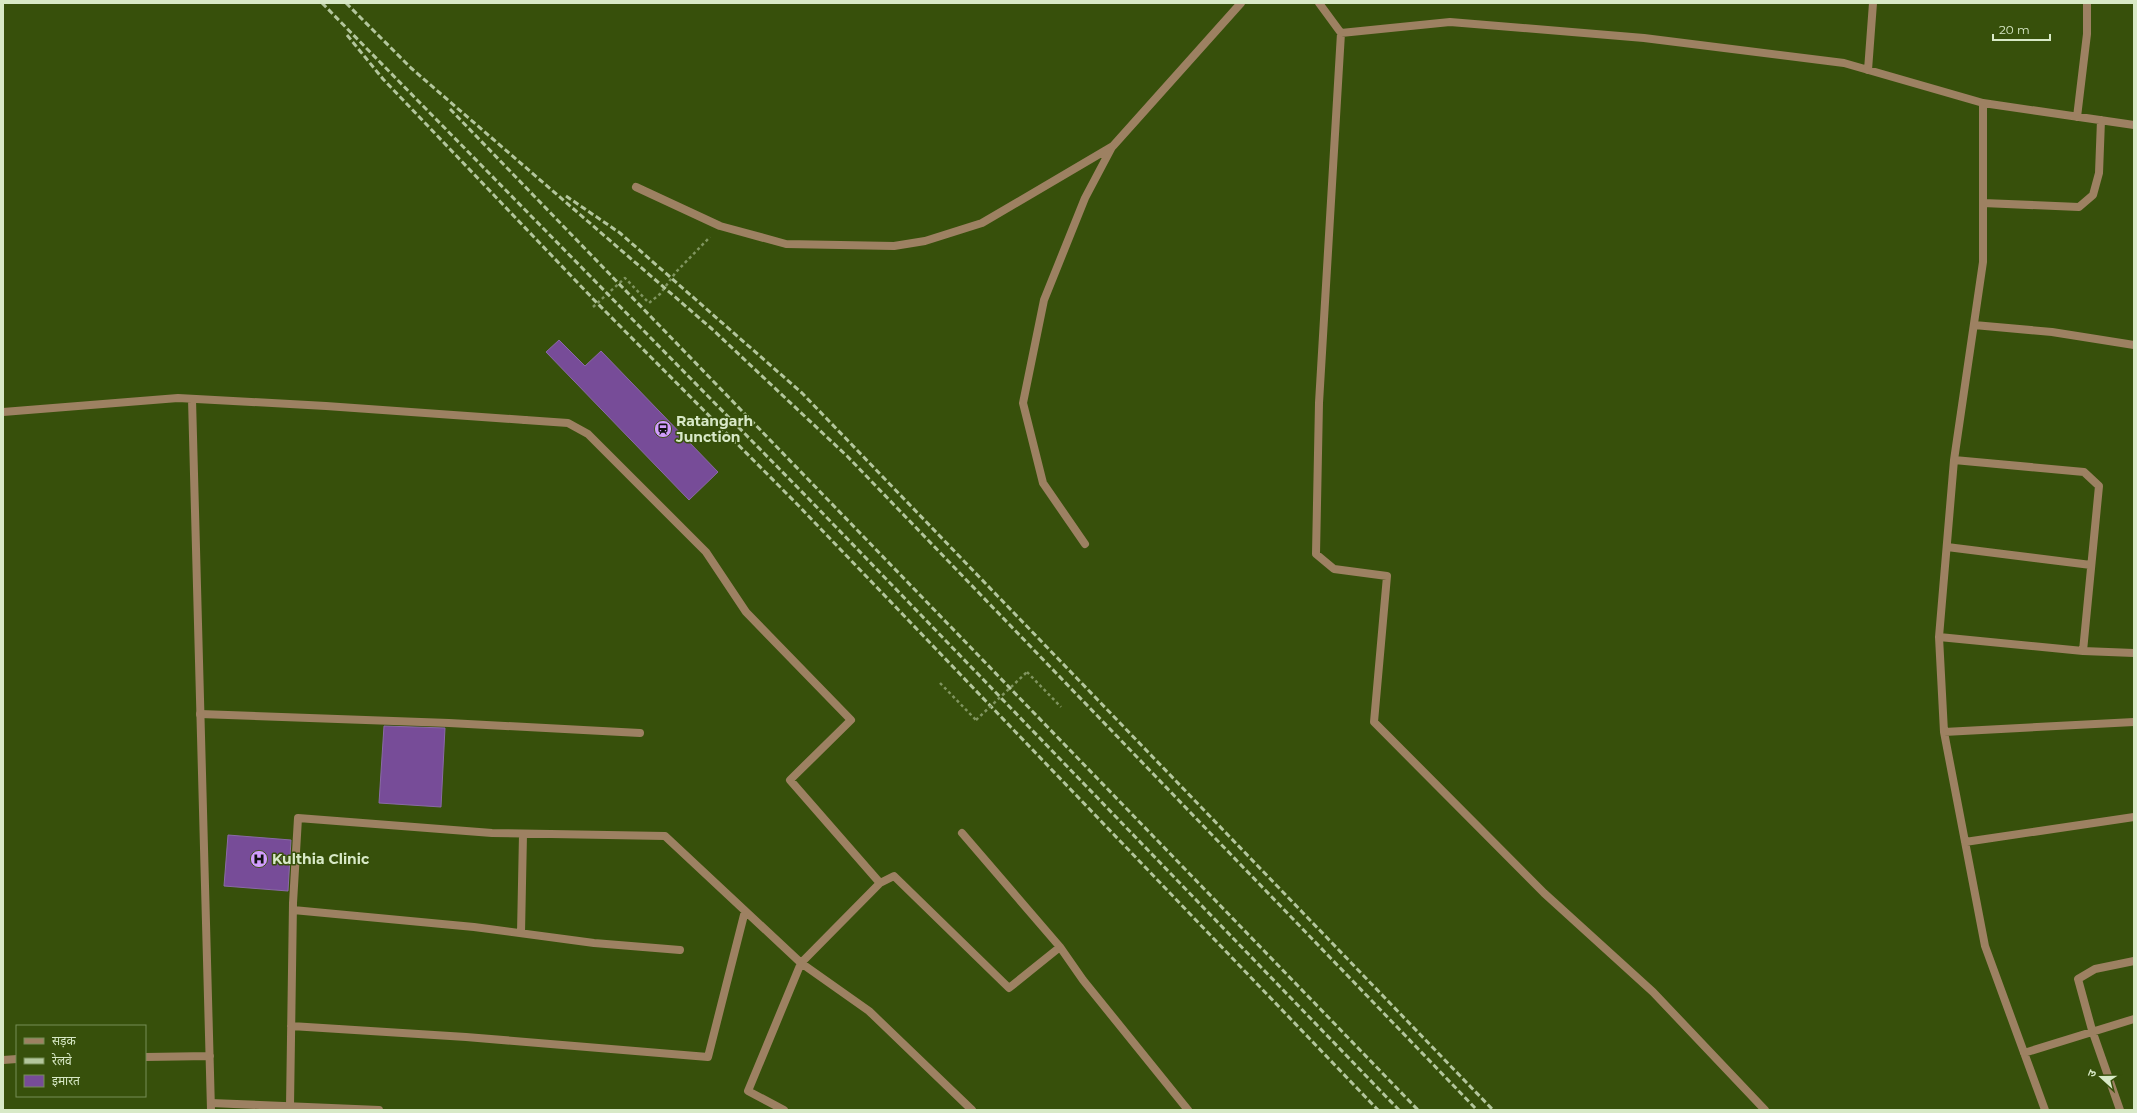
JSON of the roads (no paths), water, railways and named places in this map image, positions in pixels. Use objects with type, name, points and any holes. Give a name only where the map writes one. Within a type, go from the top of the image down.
[{"type":"street","points":[[1085,544],[1043,483],[1023,403],[1044,300],[1085,198],[1113,146],[1241,3]]},
{"type":"street","points":[[1319,3],[1341,33],[1319,403],[1316,554],[1334,569],[1387,576],[1374,722],[1544,893],[1653,992],[1765,1110]]},
{"type":"street","points":[[1868,70],[1873,3]]},
{"type":"street","points":[[2077,117],[2087,34],[2087,3]]},
{"type":"street","points":[[1341,33],[1450,22],[1644,38],[1844,63],[1983,103],[2134,125]]},
{"type":"street","points":[[1983,103],[1983,262],[1954,460],[1939,637],[1944,732],[1985,946],[2045,1110]]},
{"type":"street","points":[[1983,203],[2078,207],[2093,195],[2099,172],[2101,120]]},
{"type":"street","points":[[636,188],[720,226],[786,244],[894,246],[925,241],[982,223],[1113,146]]},
{"type":"street","points":[[1974,325],[2052,332],[2134,344]]},
{"type":"street","points":[[3,412],[178,398],[568,423],[588,434],[706,552],[746,612],[851,720],[790,780],[880,883]]},
{"type":"street","points":[[192,399],[211,1107],[290,1106],[379,1110]]},
{"type":"street","points":[[1954,460],[2084,472],[2099,486],[2082,651]]},
{"type":"street","points":[[1947,547],[2091,565]]},
{"type":"street","points":[[1939,637],[2082,651],[2134,654]]},
{"type":"street","points":[[200,714],[448,723],[640,733]]},
{"type":"street","points":[[1944,732],[2134,722]]},
{"type":"street","points":[[1965,842],[2134,817]]},
{"type":"street","points":[[290,1106],[293,910],[298,818],[492,833],[664,836],[801,963],[869,1011],[972,1110]]},
{"type":"street","points":[[962,833],[1060,947],[1083,980],[1188,1110]]},
{"type":"street","points":[[521,933],[523,834]]},
{"type":"street","points":[[784,1110],[748,1091],[801,963],[880,883],[894,876],[1009,988],[1060,947]]},
{"type":"street","points":[[293,910],[521,933],[594,943],[680,950]]},
{"type":"street","points":[[291,1026],[466,1037],[708,1057],[745,911]]},
{"type":"street","points":[[2120,1110],[2092,1030],[2078,979],[2095,969],[2134,961]]},
{"type":"street","points":[[2024,1053],[2092,1030],[2134,1019]]},
{"type":"street","points":[[146,1057],[210,1056]]},
{"type":"street","points":[[3,1060],[16,1060]]},
{"type":"railway","points":[[322,3],[806,496],[1399,1110]]},
{"type":"railway","points":[[346,3],[411,68],[712,329],[847,456],[1477,1110]]},
{"type":"railway","points":[[347,35],[383,79],[597,303],[795,502],[1378,1110]]},
{"type":"railway","points":[[450,109],[1418,1110]]},
{"type":"railway","points":[[566,196],[620,233],[802,393],[1493,1110]]},
{"type":"place","name":"Ratangarh Junction","points":[[663,429]]},
{"type":"place","name":"Kulthia Clinic","points":[[259,859]]}]
